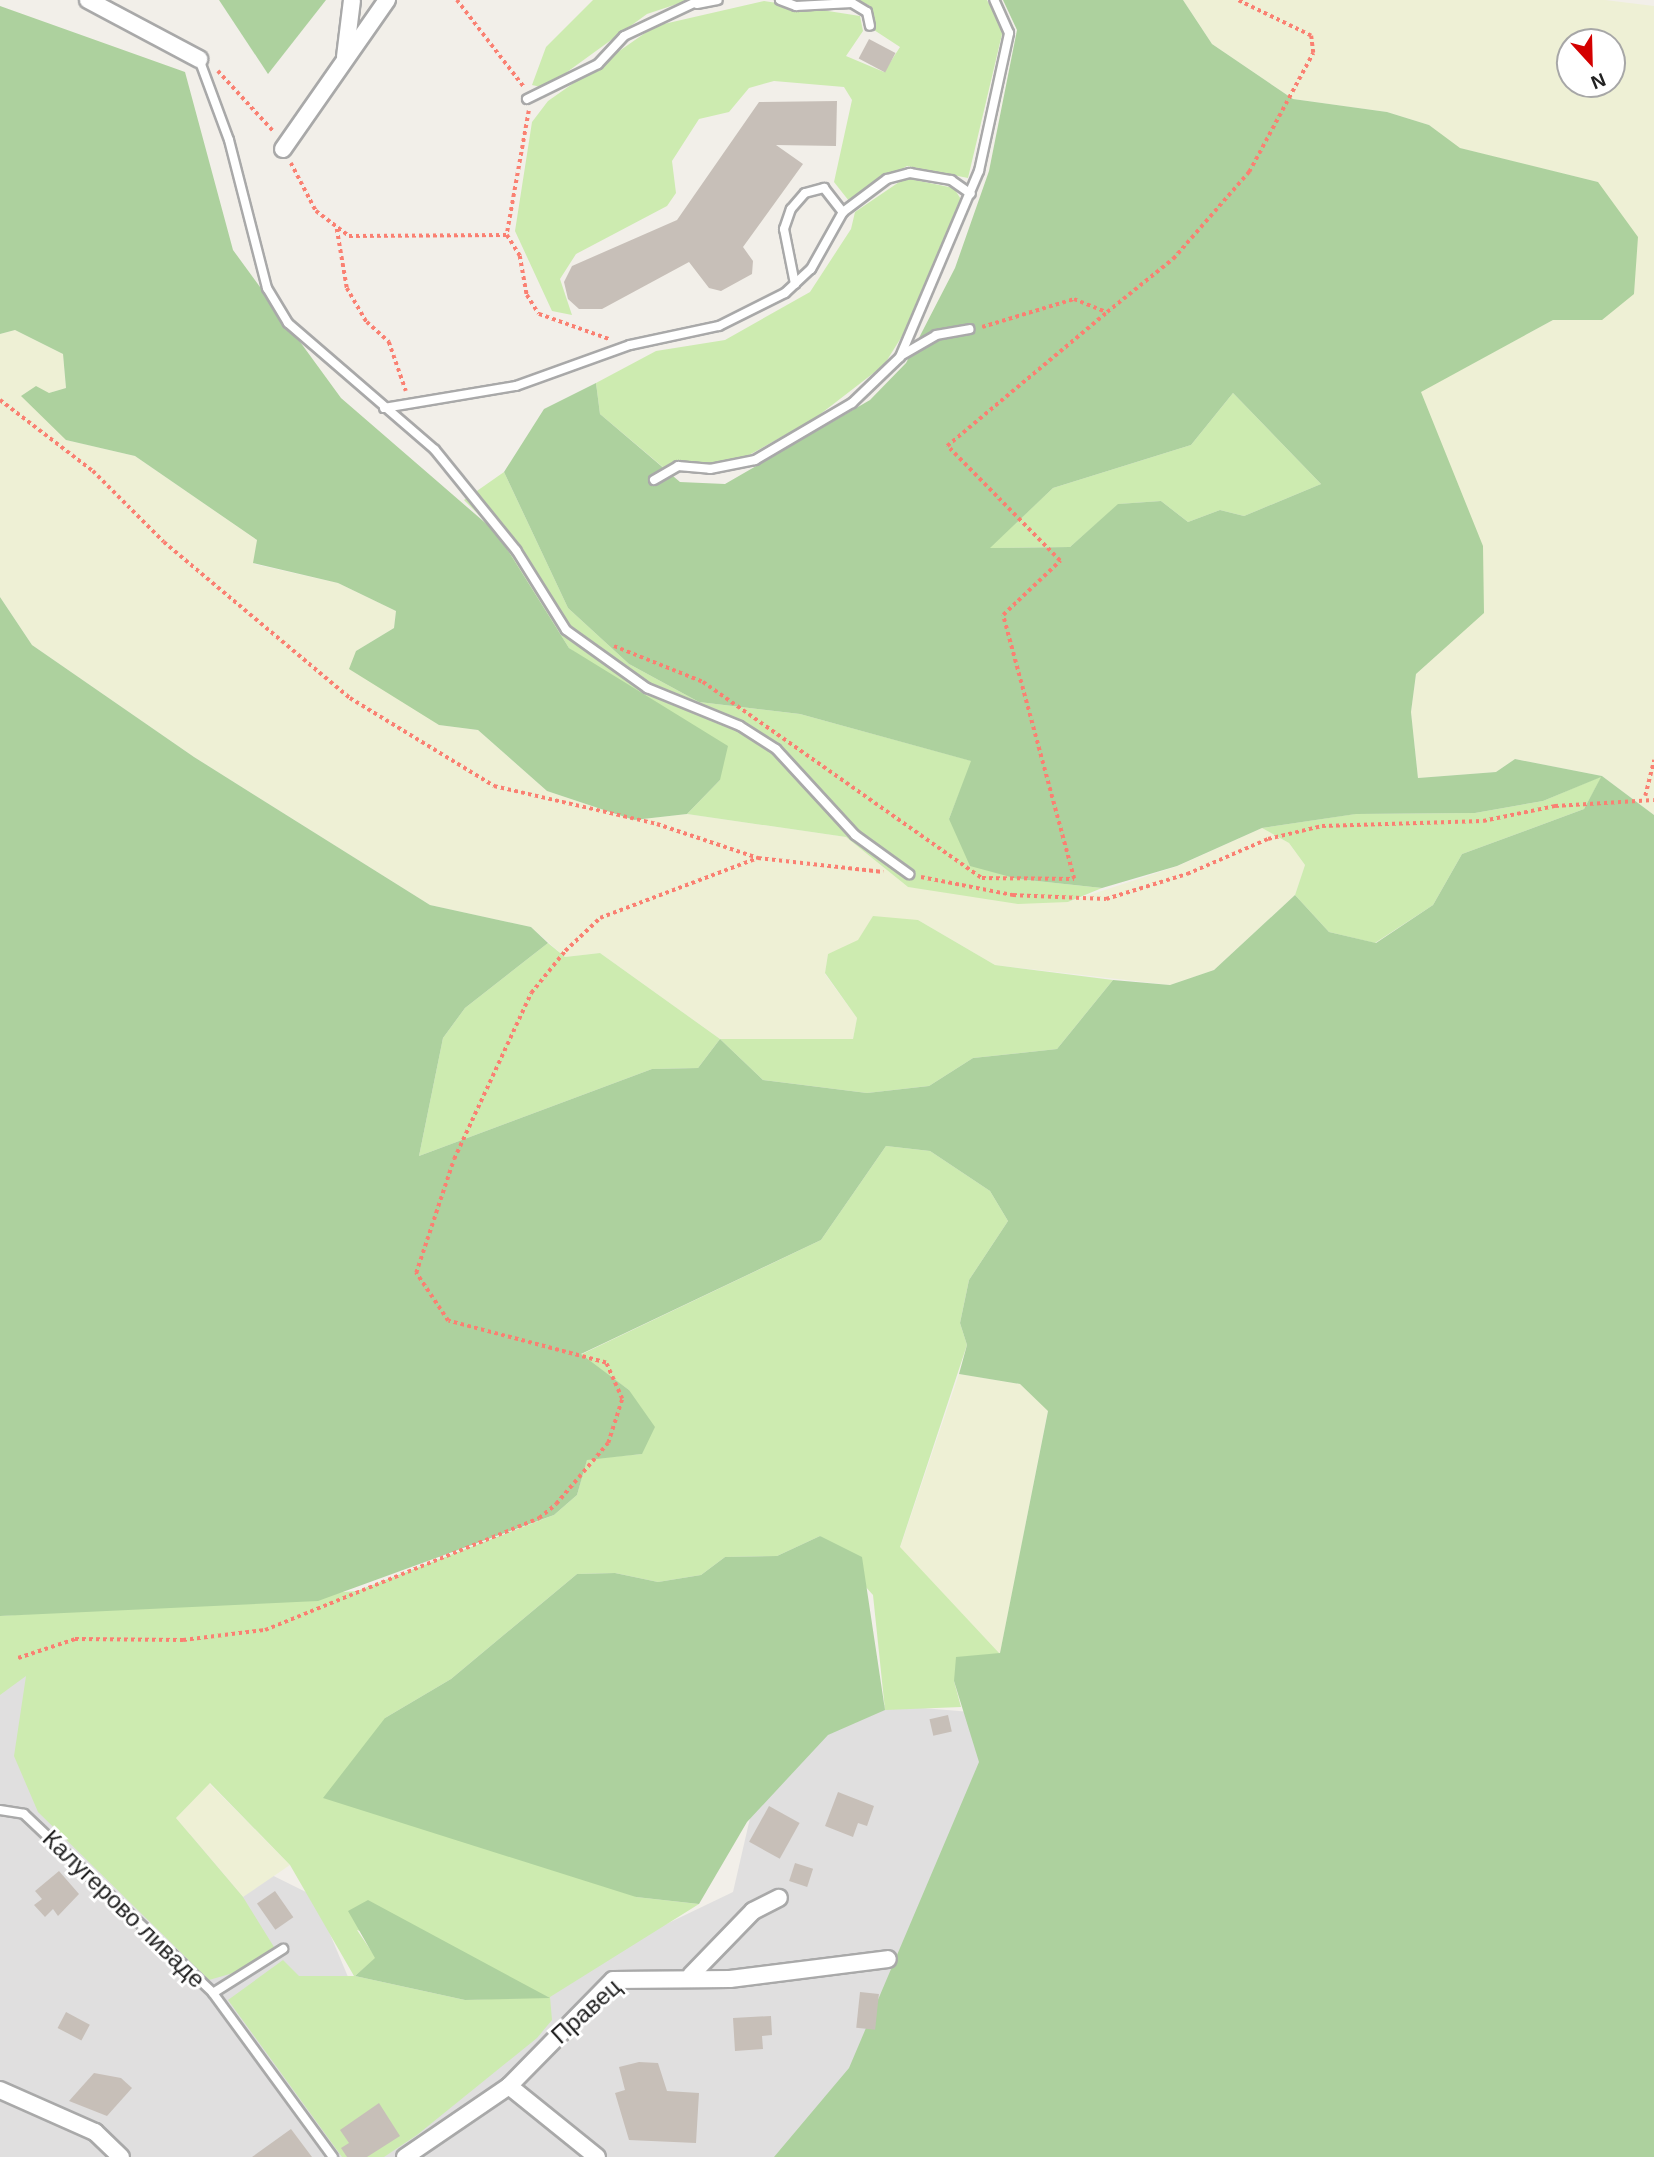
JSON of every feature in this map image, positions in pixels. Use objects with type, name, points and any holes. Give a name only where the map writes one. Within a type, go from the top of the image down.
[{"type":"street","points":[[88,0],[199,59]]},
{"type":"street","points":[[345,58],[352,0]]},
{"type":"street","points":[[283,149],[387,0]]},
{"type":"street","points":[[691,1975],[753,1911],[779,1898]]},
{"type":"street","name":"Правец","points":[[405,2157],[509,2086],[613,1980],[691,1975],[730,1979],[888,1959]]},
{"type":"street","points":[[509,2086],[597,2157]]},
{"type":"street","points":[[0,2090],[95,2132],[121,2157]]},
{"type":"lane","points":[[527,99],[598,64],[625,36],[698,2],[718,0]]},
{"type":"lane","points":[[780,0],[796,6],[852,3],[867,12],[870,26]]},
{"type":"lane","points":[[900,357],[971,194],[1009,33],[994,0]]},
{"type":"lane","points":[[199,59],[229,140],[267,288],[288,324],[436,450],[516,550],[566,630],[647,688],[740,726],[776,749],[855,835],[909,874]]},
{"type":"lane","points":[[384,408],[516,386],[630,345],[719,326],[795,284],[811,269],[843,212],[887,179],[910,173],[951,180],[971,194]]},
{"type":"lane","points":[[795,284],[784,229],[791,209],[806,192],[824,188],[843,212]]},
{"type":"lane","points":[[654,480],[678,466],[710,470],[755,460],[852,402],[900,357],[936,335],[970,329]]},
{"type":"lane","name":"Калугерово ливаде","points":[[0,1810],[24,1814],[213,1993],[283,1949]]},
{"type":"lane","points":[[213,1993],[333,2157]]},
{"type":"path","points":[[457,0],[527,99],[507,235],[539,314],[630,345]]},
{"type":"path","points":[[607,645],[703,682],[982,877],[1074,878],[1003,615],[1060,561],[947,446],[1173,259],[1249,172],[1313,53],[1311,36],[1237,0]]},
{"type":"path","points":[[199,59],[244,93],[283,149],[316,211],[349,236],[507,235]]},
{"type":"path","points":[[337,226],[347,288],[367,322],[389,342],[411,403]]},
{"type":"path","points":[[970,329],[1074,299],[1107,312]]},
{"type":"path","points":[[0,400],[93,471],[164,542],[350,698],[483,779],[758,858],[909,874],[1002,894],[1106,899],[1187,874],[1268,839],[1322,826],[1483,821],[1645,796],[1654,800]]},
{"type":"path","points":[[1645,796],[1654,760]]},
{"type":"path","points":[[18,1658],[75,1639],[183,1640],[265,1630],[539,1518],[556,1504],[608,1443],[622,1398],[606,1363],[448,1321],[416,1273],[459,1147],[531,993],[565,951],[600,918],[758,858]]},
{"type":"shaded area","points":[[0,1642],[81,1731],[93,1786],[314,1896],[383,2060],[733,1892],[756,1792],[847,1702],[984,1713],[969,1894],[826,2157],[0,2157]]},
{"type":"green space","points":[[219,0],[326,0],[268,74]]},
{"type":"green space","points":[[593,0],[689,0],[647,14],[545,88],[532,85],[546,47]]},
{"type":"green space","points":[[859,0],[987,0],[1003,30],[968,178],[907,166],[849,201],[834,182],[852,100],[844,87],[774,81],[749,88],[729,112],[699,119],[672,161],[676,193],[667,206],[576,254],[560,279],[572,315],[552,311],[515,231],[532,122],[548,101],[655,26],[764,1],[860,16],[863,31],[846,56],[884,72],[900,47],[874,30],[870,6]]},
{"type":"green space","points":[[1003,0],[1183,0],[1212,44],[1293,99],[1387,112],[1429,125],[1460,148],[1598,182],[1638,237],[1634,294],[1602,320],[1553,320],[1421,392],[1483,546],[1484,613],[1416,674],[1411,712],[1418,778],[1496,772],[1515,759],[1602,776],[1654,815],[1654,2157],[774,2157],[849,2068],[979,1762],[954,1681],[956,1657],[1000,1653],[1048,1411],[1020,1384],[959,1374],[967,1345],[960,1323],[969,1280],[1008,1221],[990,1191],[930,1151],[886,1146],[821,1240],[581,1354],[629,1390],[655,1427],[642,1454],[587,1460],[577,1495],[554,1515],[318,1601],[0,1616],[0,597],[32,645],[194,757],[430,905],[531,927],[548,943],[465,1008],[443,1038],[419,1156],[652,1069],[698,1068],[720,1039],[763,1080],[867,1093],[929,1086],[973,1058],[1057,1049],[1113,980],[1170,985],[1214,970],[1295,895],[1329,932],[1376,943],[1433,905],[1462,854],[1584,809],[1601,777],[1543,801],[1475,813],[1356,814],[1262,828],[1177,866],[1102,888],[1018,879],[970,866],[949,819],[971,761],[800,714],[699,702],[629,664],[568,608],[504,472],[544,409],[596,383],[600,414],[680,482],[725,484],[870,400],[906,363],[955,268],[989,171],[1017,30]],"holes":[[[1233,393],[1321,484],[1244,516],[1220,510],[1188,522],[1161,501],[1118,504],[1070,547],[990,548],[1053,488],[1191,445]]]},
{"type":"green space","points":[[1183,0],[1605,0],[1654,6],[1654,815],[1602,776],[1515,759],[1496,772],[1418,778],[1411,712],[1416,674],[1484,612],[1458,495],[1420,392],[1553,320],[1602,320],[1598,182],[1459,148],[1429,125],[1387,112],[1293,99],[1212,44]]},
{"type":"green space","points":[[0,6],[185,72],[233,250],[341,398],[497,533],[569,648],[728,746],[720,780],[687,814],[634,820],[547,791],[478,730],[439,725],[349,669],[356,651],[394,628],[396,611],[338,583],[253,563],[257,540],[135,456],[66,440],[21,396],[36,386],[49,393],[66,388],[63,354],[15,330],[0,334]]},
{"type":"green space","points":[[905,178],[954,188],[962,201],[914,317],[884,365],[814,419],[749,455],[712,465],[680,460],[664,468],[600,414],[596,383],[656,351],[725,340],[810,292],[851,229],[855,212]]},
{"type":"green space","points":[[15,330],[63,354],[66,388],[49,393],[66,440],[135,456],[257,540],[254,564],[338,583],[396,611],[394,628],[356,651],[385,687],[439,725],[478,730],[547,791],[634,820],[687,814],[846,837],[908,887],[1068,902],[1178,866],[1262,828],[1289,843],[1305,865],[1295,895],[1214,970],[1170,985],[995,965],[918,920],[828,954],[825,974],[857,1018],[853,1039],[720,1039],[600,953],[565,957],[531,927],[430,905],[194,757],[32,645],[0,597],[0,334]]},
{"type":"green space","points":[[1233,393],[1321,484],[1244,516],[1220,510],[1188,522],[1161,501],[1119,504],[1070,547],[989,548],[1053,488],[1191,445]]},
{"type":"green space","points":[[504,472],[568,608],[629,664],[699,702],[800,714],[972,761],[949,819],[1018,879],[1102,888],[1068,902],[1018,904],[908,887],[846,837],[687,814],[720,780],[635,695],[569,648],[497,533],[464,500]]},
{"type":"green space","points":[[1602,776],[1584,809],[1462,854],[1433,905],[1375,943],[1329,932],[1295,895],[1305,865],[1289,843],[1262,828],[1355,814],[1475,813],[1543,801]]},
{"type":"green space","points":[[873,916],[918,920],[995,965],[1113,980],[1057,1049],[973,1058],[929,1086],[867,1093],[763,1080],[720,1039],[853,1039],[857,1018],[825,973],[828,954],[858,940]]},
{"type":"green space","points":[[548,943],[565,957],[600,953],[720,1039],[698,1068],[652,1069],[419,1156],[443,1038],[465,1008]]},
{"type":"green space","points":[[886,1146],[930,1151],[990,1191],[1008,1221],[969,1280],[960,1323],[967,1345],[900,1547],[1000,1654],[954,1681],[961,1707],[885,1710],[873,1595],[820,1536],[777,1556],[725,1557],[701,1575],[658,1582],[615,1573],[577,1574],[451,1679],[385,1718],[636,1897],[699,1904],[550,1997],[552,2020],[537,2038],[417,2135],[384,2157],[342,2157],[228,2000],[283,1960],[299,1976],[354,1976],[290,1865],[210,1783],[176,1818],[243,1897],[274,1947],[247,1969],[209,1980],[38,1812],[14,1756],[26,1676],[0,1695],[0,1616],[357,1591],[554,1515],[577,1495],[587,1459],[642,1454],[629,1390],[580,1355],[821,1240]],"holes":[[[357,1930],[548,1997],[465,2000],[355,1976],[376,1958]]]},
{"type":"green space","points":[[959,1374],[1020,1384],[1048,1410],[1000,1654],[900,1548]]},
{"type":"green space","points":[[820,1536],[862,1557],[885,1710],[828,1735],[747,1822],[699,1904],[636,1897],[323,1798],[385,1718],[451,1679],[577,1574],[615,1573],[658,1582],[701,1575],[725,1557],[777,1556]]},
{"type":"green space","points":[[209,1783],[290,1865],[243,1897],[176,1818]]},
{"type":"green space","points":[[368,1900],[550,1998],[465,2000],[355,1976],[375,1958],[348,1911]]},
{"type":"building","points":[[869,39],[895,53],[885,73],[859,58]]},
{"type":"building","points":[[837,101],[836,146],[776,145],[803,164],[743,247],[753,261],[752,274],[721,291],[709,288],[689,262],[602,309],[579,309],[568,299],[564,282],[572,266],[677,220],[759,102]]},
{"type":"building","points":[[948,1715],[952,1732],[933,1736],[929,1719]]},
{"type":"building","points":[[838,1792],[874,1806],[867,1826],[858,1823],[853,1837],[825,1826]]},
{"type":"building","points":[[769,1806],[800,1823],[780,1859],[749,1842]]},
{"type":"building","points":[[795,1863],[813,1869],[807,1887],[789,1881]]},
{"type":"building","points":[[59,1871],[79,1894],[58,1916],[53,1909],[45,1917],[34,1905],[42,1899],[35,1891]]},
{"type":"building","points":[[275,1891],[293,1917],[275,1930],[257,1904]]},
{"type":"building","points":[[860,1992],[879,1994],[875,2030],[856,2028]]},
{"type":"building","points":[[66,2012],[90,2025],[81,2041],[58,2028]]},
{"type":"building","points":[[771,2016],[772,2035],[762,2036],[763,2049],[735,2051],[733,2018]]},
{"type":"building","points":[[639,2062],[658,2063],[667,2091],[699,2093],[696,2143],[629,2140],[615,2093],[625,2090],[619,2067]]},
{"type":"building","points":[[94,2073],[121,2078],[132,2088],[107,2116],[69,2101]]},
{"type":"building","points":[[379,2103],[400,2136],[367,2157],[347,2157],[341,2148],[349,2143],[340,2130]]},
{"type":"building","points":[[291,2129],[312,2157],[252,2157]]}]
